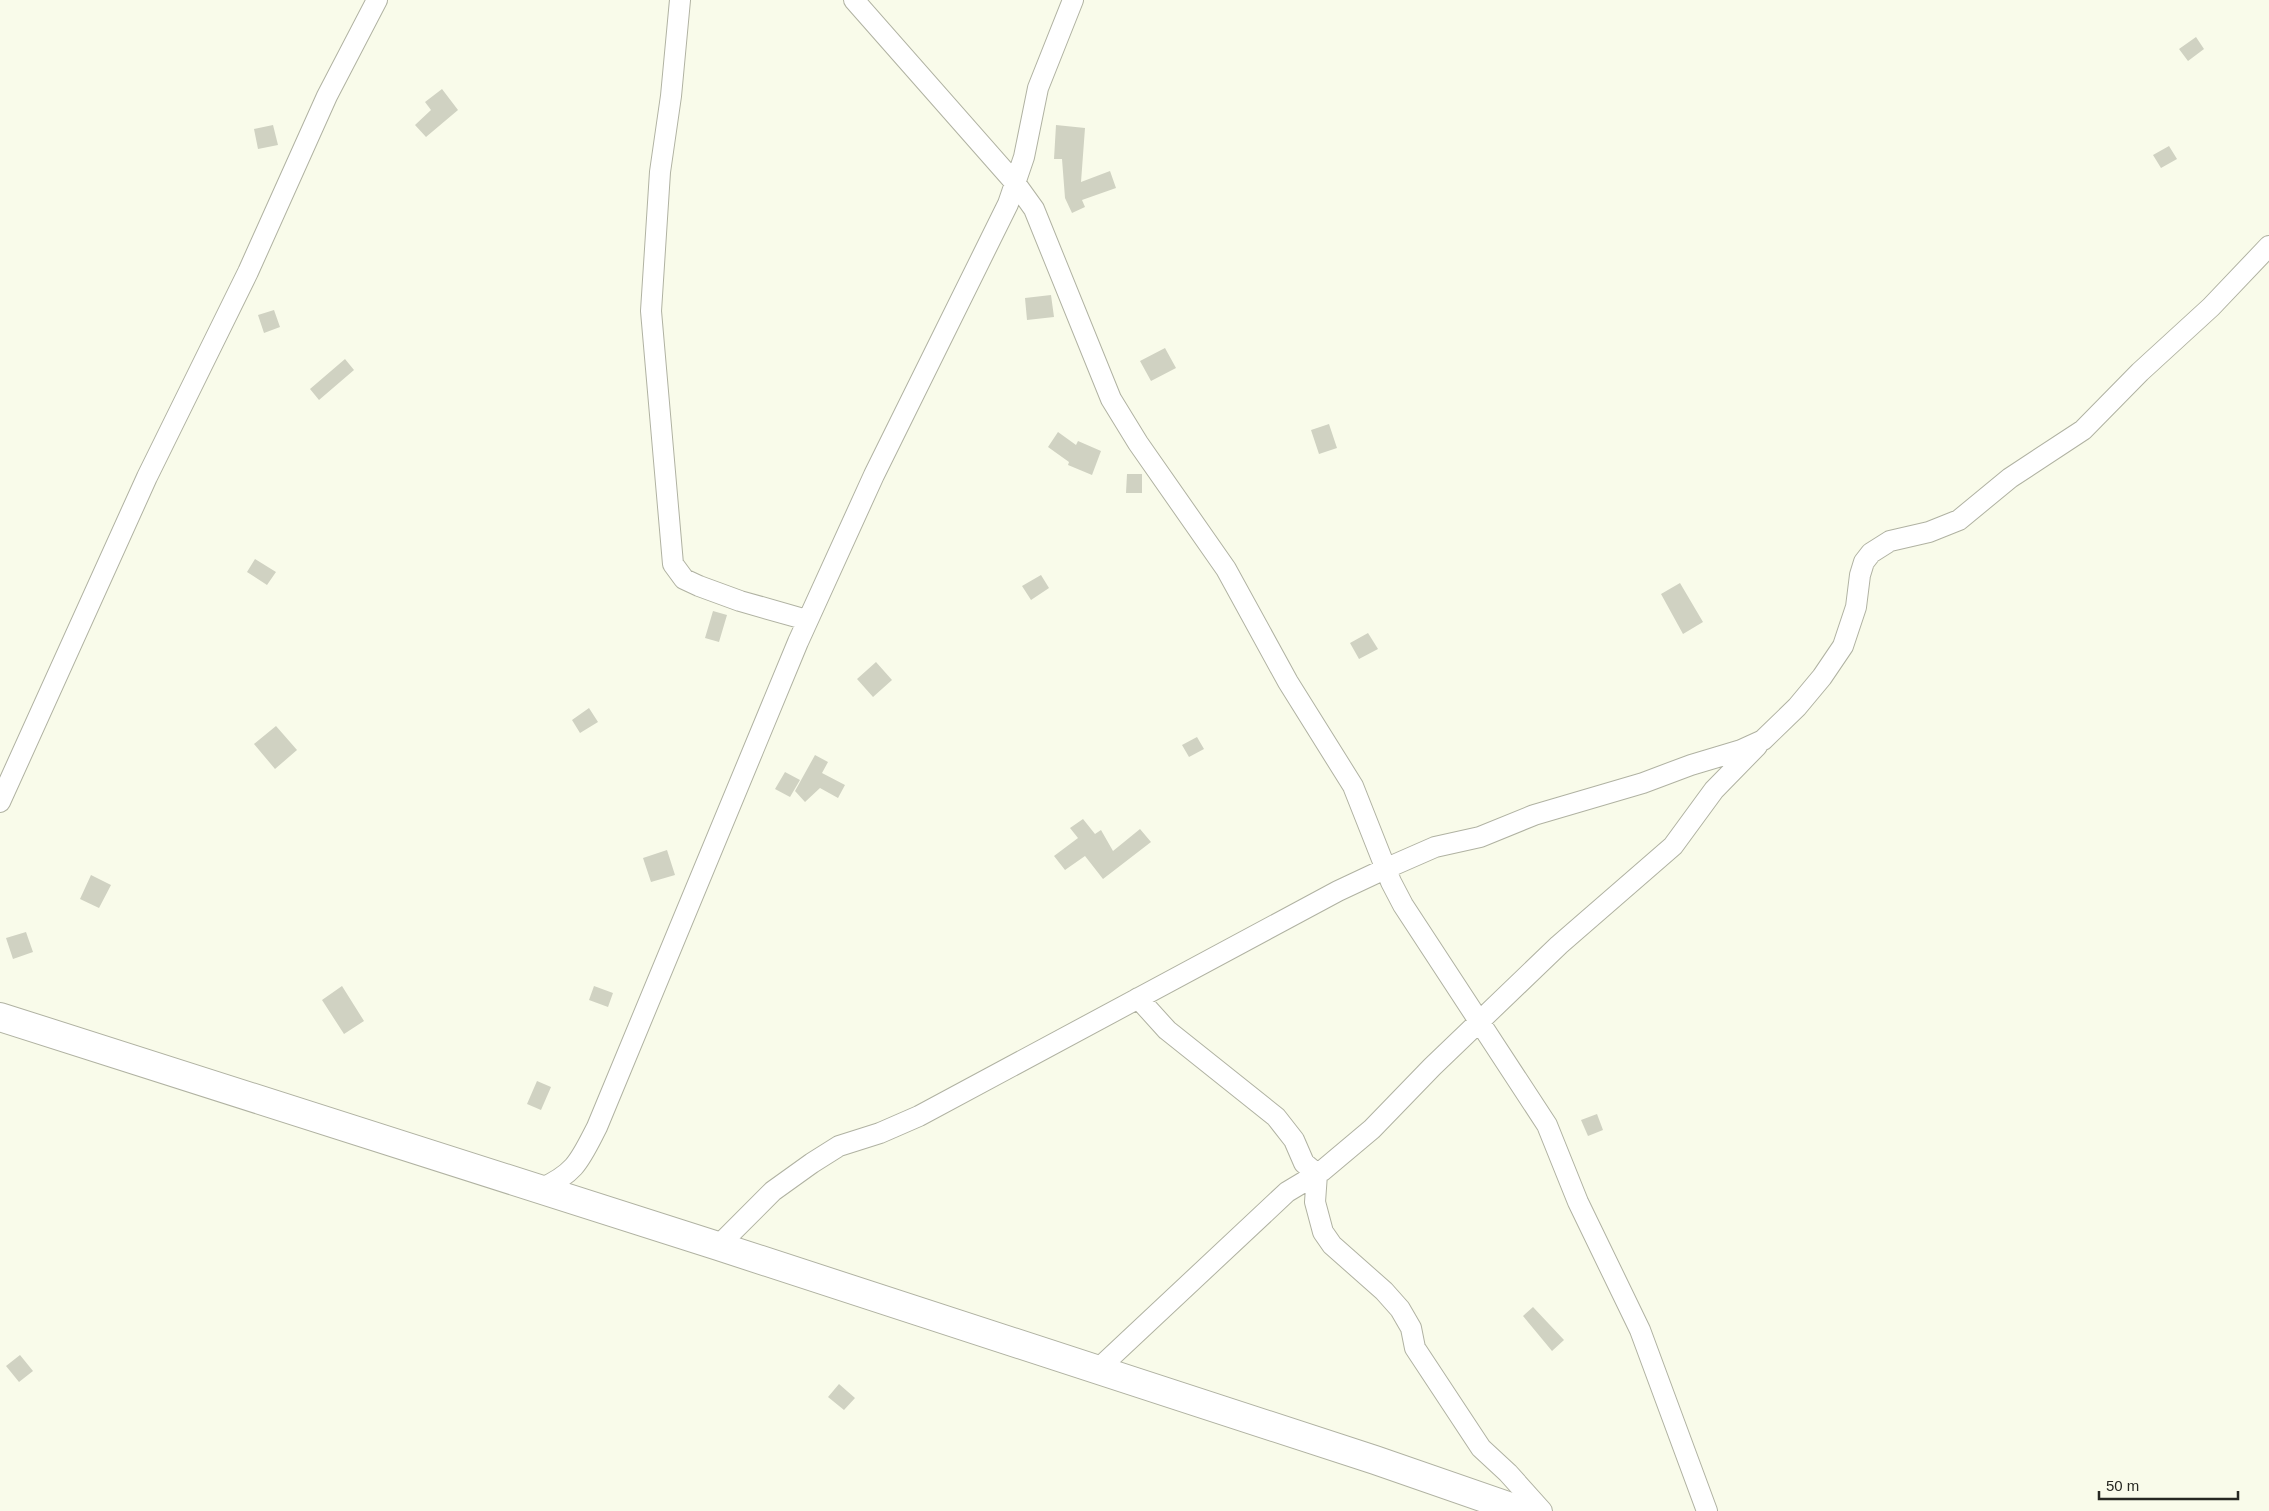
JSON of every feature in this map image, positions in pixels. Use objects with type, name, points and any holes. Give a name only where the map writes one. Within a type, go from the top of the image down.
[{"type":"street","points":[[0,802],[147,477],[248,272],[327,96],[377,0]]},
{"type":"street","points":[[680,0],[671,96],[660,172],[652,311],[673,564],[684,579],[699,586],[740,601],[807,620]]},
{"type":"street","points":[[854,0],[1016,184],[1034,210],[1111,399],[1138,444],[1226,569],[1288,682],[1352,786],[1391,882],[1403,905],[1540,1112],[1554,1138],[1578,1202],[1640,1330],[1707,1511]]},
{"type":"street","points":[[540,1189],[564,1178],[576,1167],[597,1127],[807,620],[874,475],[1000,223],[1016,184],[1038,88],[1073,0]]},
{"type":"street","points":[[1097,1370],[1286,1192],[1317,1174],[1372,1129],[1559,945],[1673,846],[1714,790],[1797,707],[1822,677],[1842,646],[1856,607],[1860,575],[1871,553],[1890,541],[1929,532],[1958,520],[2010,478],[2083,430],[2140,372],[2212,307],[2269,246]]},
{"type":"street","points":[[718,1246],[773,1191],[839,1146],[880,1133],[919,1116],[1338,891],[1434,848],[1480,836],[1534,815],[1643,783],[1691,765],[1741,750],[1763,740]]},
{"type":"street","points":[[1138,998],[1166,1030],[1276,1117],[1294,1140],[1304,1163],[1317,1174]]},
{"type":"street","points":[[0,1017],[718,1246],[1375,1460],[1522,1511]]},
{"type":"street","points":[[1317,1174],[1315,1202],[1323,1232],[1327,1238],[1400,1309],[1411,1328],[1415,1348],[1481,1448],[1508,1473],[1542,1511]]},
{"type":"building","points":[[2196,37],[2204,49],[2188,61],[2179,49]]},
{"type":"building","points":[[442,89],[458,110],[426,137],[415,125],[431,110],[425,102]]},
{"type":"building","points":[[273,125],[278,145],[258,149],[254,129]]},
{"type":"building","points":[[1056,125],[1085,128],[1081,182],[1110,171],[1116,188],[1082,200],[1085,207],[1072,213],[1065,198],[1062,159],[1054,159]]},
{"type":"building","points":[[2169,146],[2177,159],[2161,168],[2153,155]]},
{"type":"building","points":[[1051,295],[1054,317],[1027,320],[1025,298]]},
{"type":"building","points":[[274,310],[280,327],[264,333],[258,315]]},
{"type":"building","points":[[1165,348],[1176,368],[1151,381],[1140,361]]},
{"type":"building","points":[[345,359],[354,370],[319,400],[310,389]]},
{"type":"building","points":[[1329,424],[1337,448],[1319,454],[1311,430]]},
{"type":"building","points":[[1058,432],[1076,445],[1078,441],[1101,451],[1092,475],[1068,465],[1069,462],[1048,447]]},
{"type":"building","points":[[1127,474],[1142,474],[1142,493],[1126,493]]},
{"type":"building","points":[[255,559],[276,572],[267,585],[247,572]]},
{"type":"building","points":[[1041,575],[1049,588],[1031,600],[1022,586]]},
{"type":"building","points":[[1680,583],[1703,622],[1683,634],[1661,594]]},
{"type":"building","points":[[713,611],[727,615],[719,642],[705,638]]},
{"type":"building","points":[[1368,633],[1378,649],[1359,659],[1350,643]]},
{"type":"building","points":[[876,662],[892,680],[873,697],[857,679]]},
{"type":"building","points":[[589,708],[598,722],[580,733],[572,720]]},
{"type":"building","points":[[276,726],[297,750],[275,769],[254,744]]},
{"type":"building","points":[[1197,737],[1204,749],[1189,757],[1182,745]]},
{"type":"building","points":[[815,755],[828,762],[822,773],[845,785],[838,798],[820,788],[805,802],[795,791]]},
{"type":"building","points":[[785,772],[800,780],[790,797],[775,789]]},
{"type":"building","points":[[1083,819],[1095,834],[1101,830],[1113,851],[1140,829],[1151,842],[1103,879],[1085,856],[1065,870],[1054,856],[1078,838],[1070,828]]},
{"type":"building","points":[[667,850],[675,875],[651,882],[643,858]]},
{"type":"building","points":[[91,875],[111,885],[99,908],[80,899]]},
{"type":"building","points":[[26,932],[33,952],[13,959],[6,938]]},
{"type":"building","points":[[342,986],[364,1021],[344,1034],[322,1000]]},
{"type":"building","points":[[594,986],[613,993],[608,1007],[589,1000]]},
{"type":"building","points":[[537,1081],[551,1087],[541,1110],[527,1104]]},
{"type":"building","points":[[1597,1114],[1603,1130],[1588,1136],[1581,1120]]},
{"type":"building","points":[[1533,1307],[1564,1340],[1552,1351],[1523,1316]]},
{"type":"building","points":[[20,1355],[33,1371],[19,1382],[6,1366]]},
{"type":"building","points":[[839,1384],[855,1398],[844,1410],[828,1397]]}]
